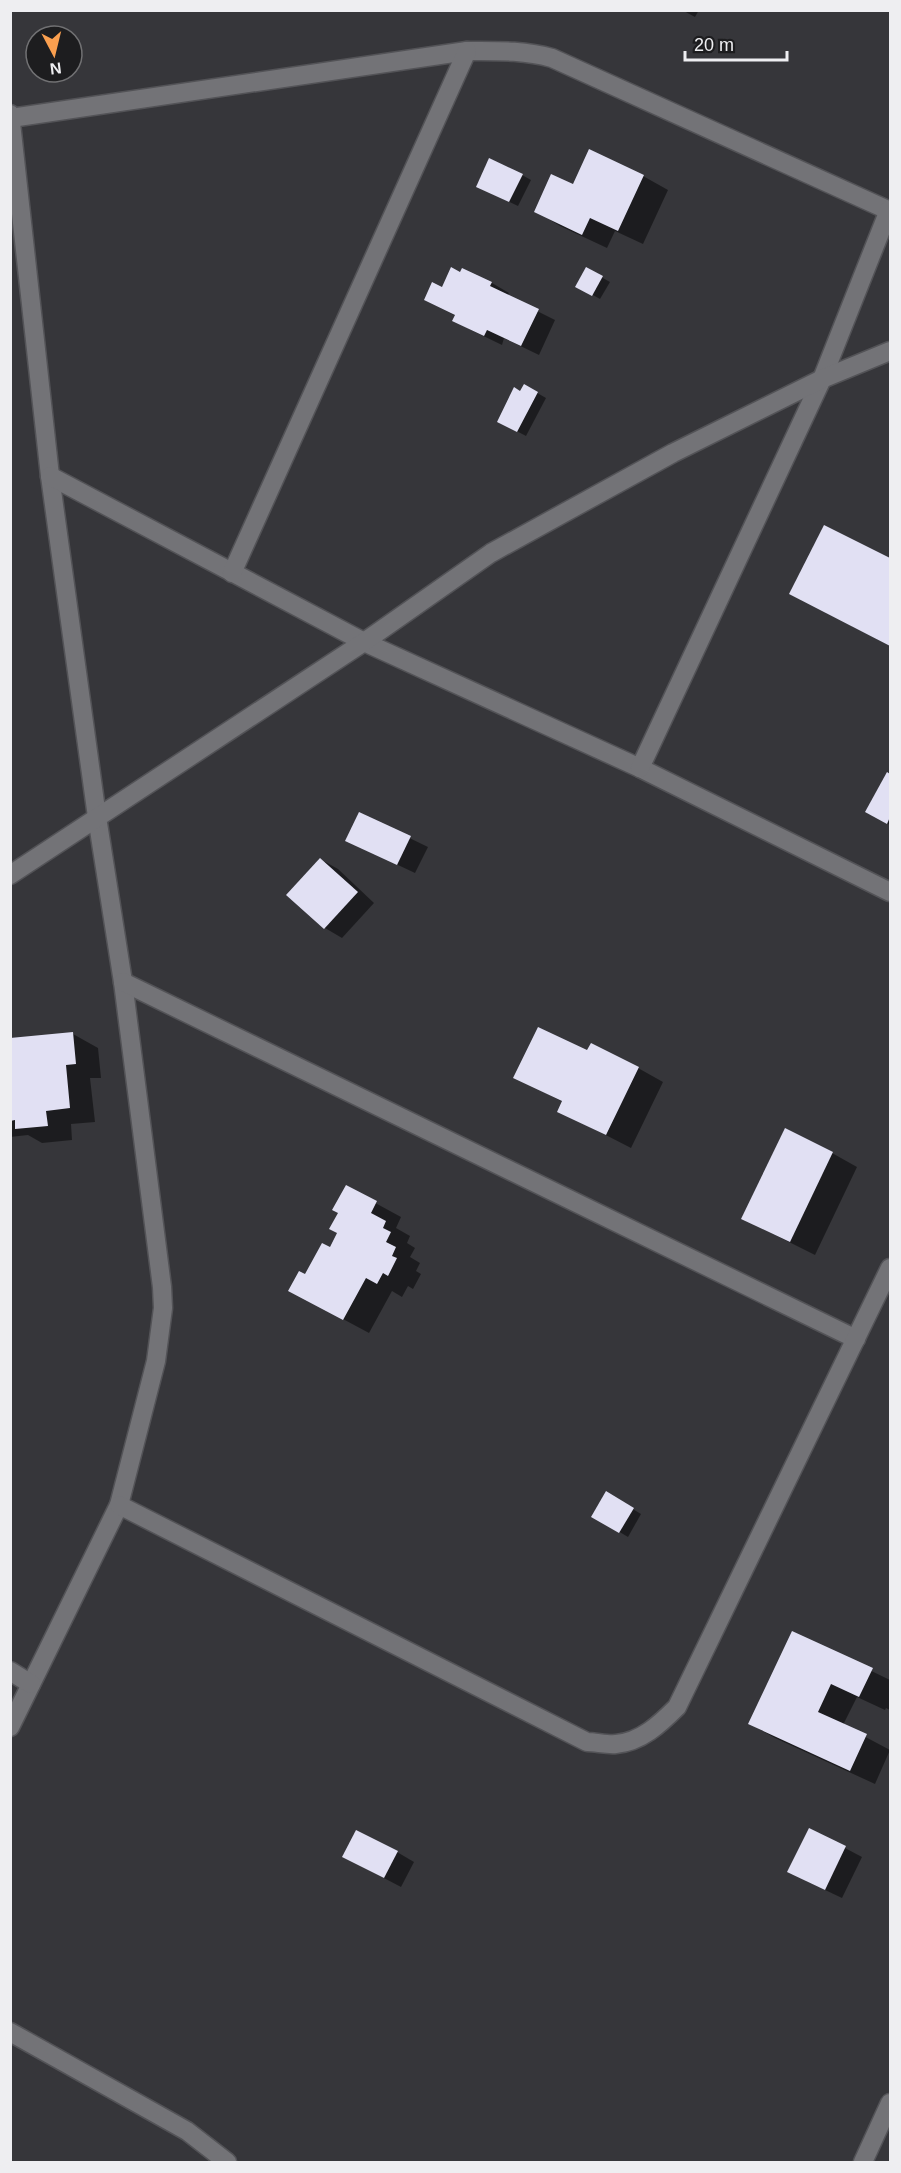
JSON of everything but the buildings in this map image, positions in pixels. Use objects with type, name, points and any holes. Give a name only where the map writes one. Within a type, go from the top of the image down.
[{"type":"street","points":[[232,573],[467,51]]},
{"type":"street","points":[[10,1727],[119,1505],[156,1361],[163,1308],[161,1276],[123,982],[97,817],[50,476],[11,116],[467,51],[510,51],[552,58],[890,210],[822,379],[640,768]]},
{"type":"street","points":[[10,875],[364,642],[491,553],[673,453],[822,379],[891,351]]},
{"type":"street","points":[[50,476],[364,642],[640,768],[891,892]]},
{"type":"street","points":[[123,982],[856,1338]]},
{"type":"street","points":[[119,1505],[587,1742],[616,1744],[641,1737],[661,1724],[677,1707],[891,1268]]},
{"type":"street","points":[[10,1671],[31,1684]]},
{"type":"street","points":[[10,2032],[187,2131],[227,2163]]},
{"type":"street","points":[[863,2163],[891,2103]]}]
